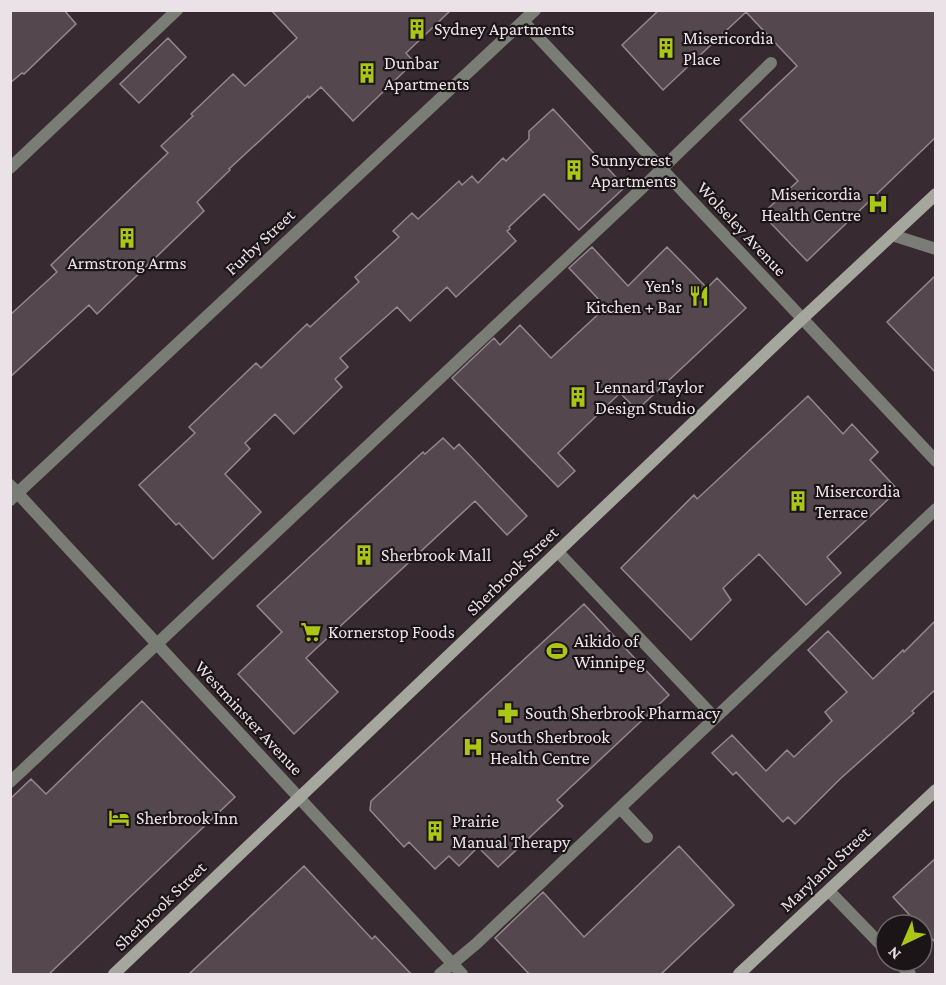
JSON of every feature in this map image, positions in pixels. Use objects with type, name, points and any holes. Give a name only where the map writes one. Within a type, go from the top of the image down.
[{"type":"main road","name":"Sherbrook Street","points":[[114,975],[936,194]]},
{"type":"main road","name":"Maryland Street","points":[[739,975],[936,789]]},
{"type":"street","points":[[10,168],[177,10]]},
{"type":"street","name":"Furby Street","points":[[13,493],[535,10]]},
{"type":"street","name":"Wolseley Avenue","points":[[523,21],[936,461]]},
{"type":"street","points":[[10,782],[631,198],[771,63]]},
{"type":"street","points":[[892,235],[936,249]]},
{"type":"street","name":"Westminster Avenue","points":[[13,493],[156,643],[462,975]]},
{"type":"street","points":[[440,975],[471,949],[936,509]]},
{"type":"street","points":[[558,552],[715,718]]},
{"type":"street","points":[[620,808],[647,837]]},
{"type":"street","points":[[829,891],[874,938]]},
{"type":"building","points":[[10,10],[64,10],[76,24],[24,74],[22,73],[10,83]]},
{"type":"building","points":[[271,10],[451,10],[406,53],[414,62],[353,121],[321,87],[309,98],[308,96],[197,202],[204,211],[97,314],[89,305],[10,377],[10,315],[57,272],[51,265],[168,153],[161,146],[233,74],[245,86],[297,38]]},
{"type":"building","name":"Misericordia Health Centre","points":[[659,10],[936,10],[936,137],[807,261],[762,214],[798,181],[740,120],[797,66],[746,12],[663,90],[622,45]]},
{"type":"building","points":[[168,38],[186,57],[139,103],[120,84]]},
{"type":"building","points":[[553,109],[625,187],[579,230],[544,194],[509,227],[507,231],[516,241],[456,297],[447,287],[410,321],[397,307],[340,358],[348,367],[335,379],[342,387],[294,434],[275,414],[245,443],[250,449],[225,474],[261,512],[213,559],[179,523],[176,525],[139,485],[195,433],[189,427],[256,363],[261,368],[307,324],[310,327],[359,282],[355,277],[399,237],[393,231],[412,213],[418,219],[459,181],[462,185],[472,176],[478,183],[503,158],[506,161],[529,139],[529,131]]},
{"type":"building","points":[[592,247],[628,286],[667,247],[707,288],[717,278],[746,308],[637,410],[620,393],[558,453],[575,471],[558,487],[452,378],[494,338],[500,345],[520,325],[551,358],[606,307],[569,268]]},
{"type":"building","points":[[936,275],[936,373],[887,322]]},
{"type":"building","name":"Misercordia Terrace","points":[[808,396],[843,434],[852,424],[878,452],[870,460],[898,490],[827,557],[841,573],[806,605],[759,554],[723,588],[731,600],[691,640],[621,568],[694,495],[697,499]]},
{"type":"building","name":"Sherbrook Mall","points":[[443,438],[454,449],[459,444],[527,516],[507,535],[475,501],[306,658],[338,692],[294,734],[238,674],[282,632],[257,606],[423,452],[425,454]]},
{"type":"building","points":[[584,604],[669,695],[557,800],[563,806],[498,867],[478,847],[459,866],[449,856],[435,869],[409,842],[404,847],[370,810],[371,801]]},
{"type":"building","points":[[936,620],[936,689],[912,711],[914,713],[840,779],[795,824],[788,817],[783,822],[736,772],[733,775],[712,753],[732,735],[766,771],[787,750],[794,757],[832,721],[825,712],[847,692],[808,650],[828,631],[873,679]]},
{"type":"building","name":"Sherbrook Inn","points":[[142,701],[235,797],[48,975],[10,975],[10,799],[31,779],[46,794]]},
{"type":"building","points":[[679,846],[734,905],[660,975],[530,975],[495,938],[543,892],[584,937]]},
{"type":"building","points":[[936,858],[936,943],[934,941],[934,913],[908,913],[893,897]]},
{"type":"building","points":[[304,866],[372,939],[375,936],[412,975],[188,975]]},
{"type":"place","name":"Sydney Apartments","points":[[417,29]]},
{"type":"place","name":"Misericordia Place","points":[[666,48]]},
{"type":"place","name":"Dunbar Apartments","points":[[367,73]]},
{"type":"place","name":"Sunnycrest Apartments","points":[[574,170]]},
{"type":"place","name":"Misericordia Health Centre","points":[[878,204]]},
{"type":"place","name":"Armstrong Arms","points":[[127,238]]},
{"type":"place","name":"Yen's Kitchen + Bar","points":[[699,296]]},
{"type":"place","name":"Lennard Taylor Design Studio","points":[[578,397]]},
{"type":"place","name":"Misercordia Terrace","points":[[798,501]]},
{"type":"place","name":"Sherbrook Mall","points":[[364,555]]},
{"type":"place","name":"Kornerstop Foods","points":[[311,632]]},
{"type":"place","name":"Aikido of Winnipeg","points":[[557,651]]},
{"type":"place","name":"South Sherbrook Pharmacy","points":[[508,713]]},
{"type":"place","name":"South Sherbrook Health Centre","points":[[473,747]]},
{"type":"place","name":"Sherbrook Inn","points":[[119,818]]},
{"type":"place","name":"Prairie Manual Therapy","points":[[435,831]]}]
